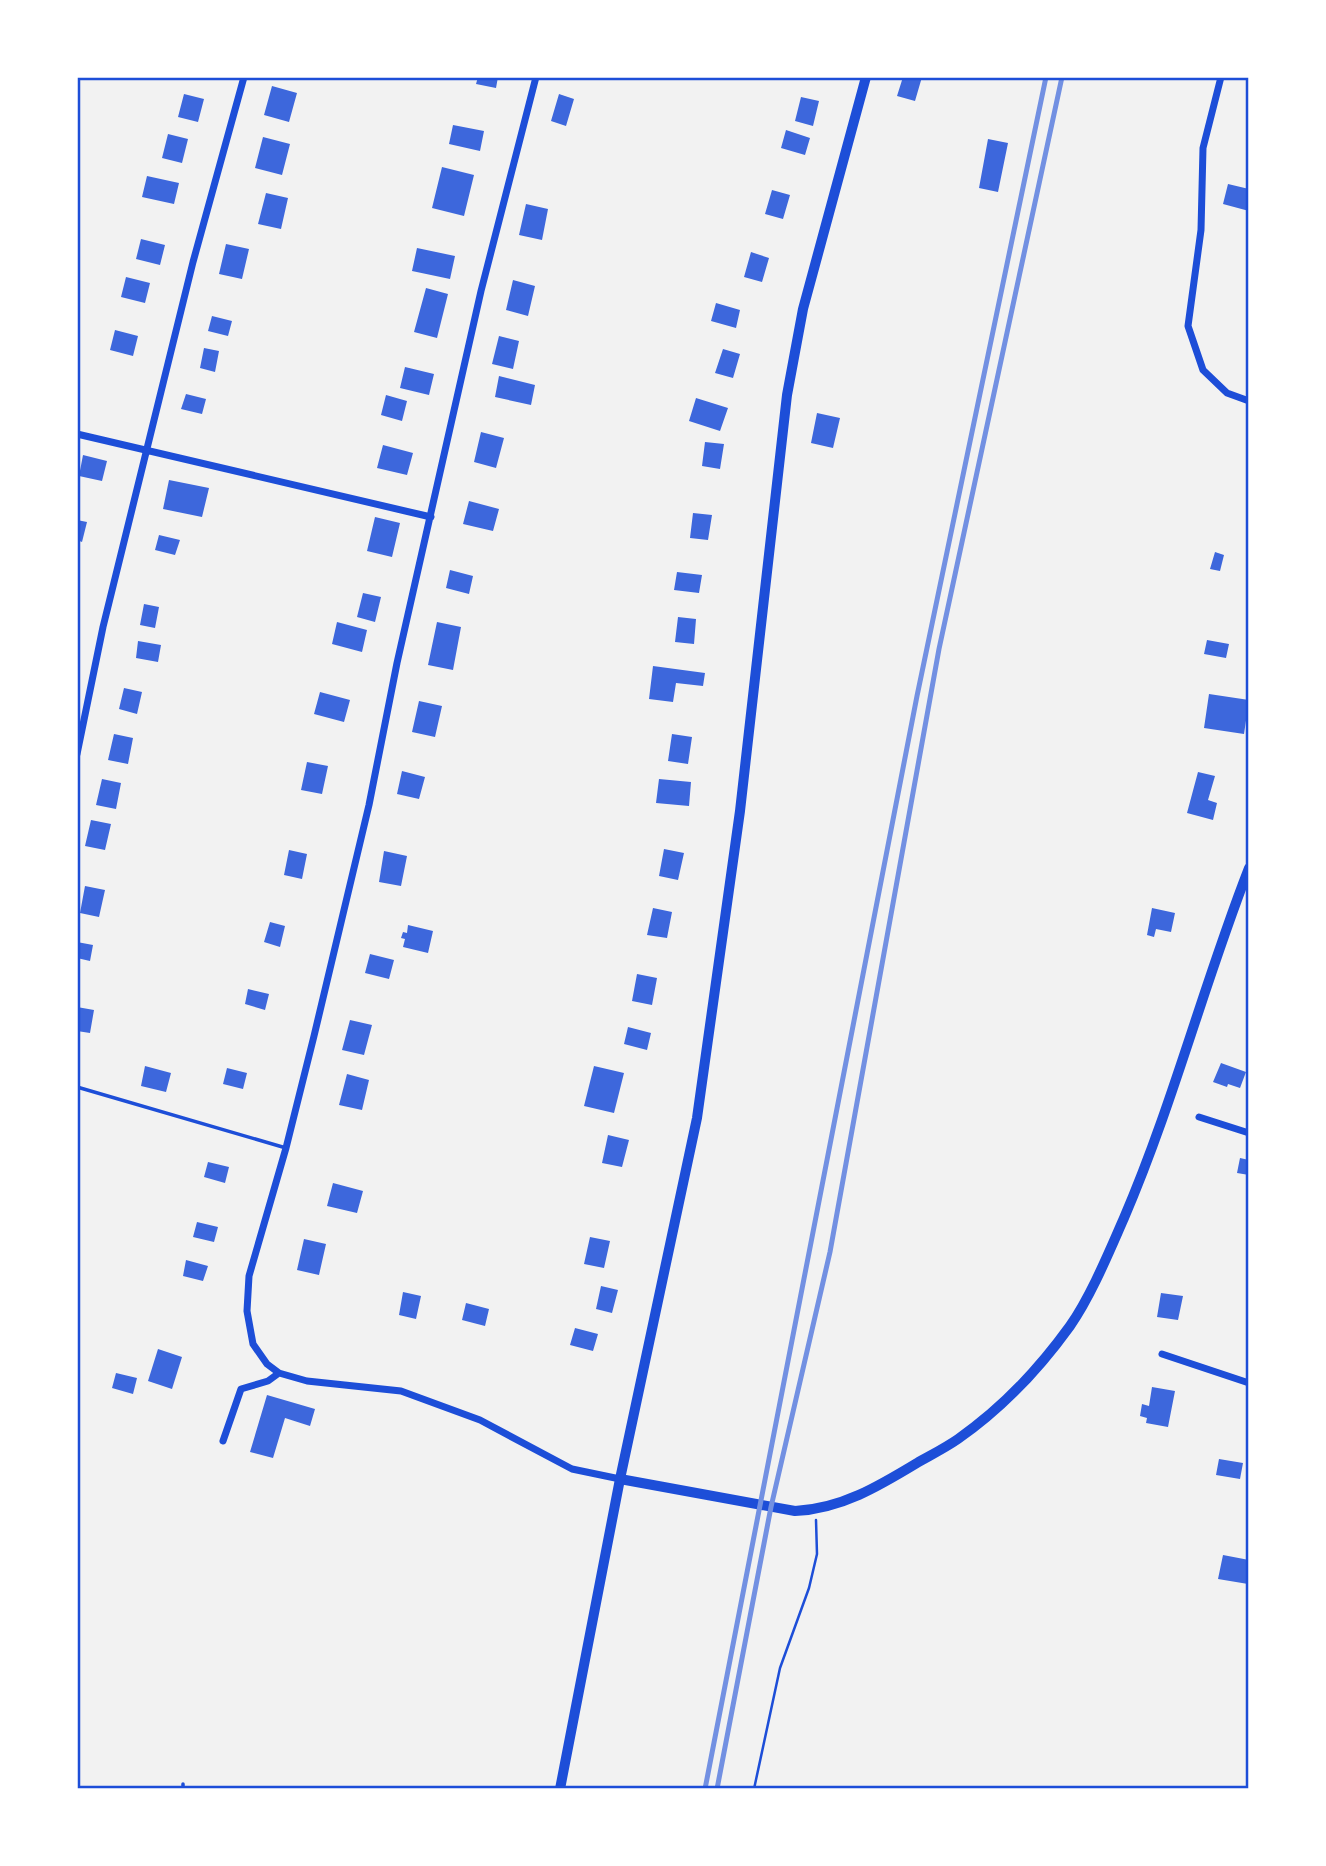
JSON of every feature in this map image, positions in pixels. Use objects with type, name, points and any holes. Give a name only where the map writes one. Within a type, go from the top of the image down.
[{"type":"main road","points":[[560,1789],[620,1479],[697,1118],[740,811],[787,395],[803,309],[866,77]]},
{"type":"street","points":[[77,754],[103,627],[193,262],[244,77]]},
{"type":"street","points":[[536,77],[481,291],[397,663],[369,806],[286,1148],[249,1276],[247,1311],[253,1344],[267,1364],[279,1373],[307,1381],[401,1391],[480,1420],[572,1469],[620,1479],[783,1509],[816,1510],[851,1499],[874,1488],[958,1439],[1014,1393],[1071,1325],[1108,1256],[1144,1171],[1220,941],[1249,868]]},
{"type":"street","points":[[1221,77],[1203,148],[1200,230],[1188,326],[1203,370],[1227,393],[1249,401]]},
{"type":"street","points":[[77,434],[431,517]]},
{"type":"street","points":[[1199,1117],[1249,1133]]},
{"type":"street","points":[[1161,1354],[1249,1383]]},
{"type":"street","points":[[223,1441],[241,1389],[268,1381],[279,1373]]},
{"type":"lane","points":[[77,1087],[286,1148]]},
{"type":"path","points":[[754,1789],[780,1668],[809,1588],[817,1554],[816,1510]]},
{"type":"building","points":[[478,77],[498,77],[496,88],[476,84]]},
{"type":"building","points":[[903,77],[922,77],[915,101],[897,96]]},
{"type":"building","points":[[272,86],[297,93],[289,122],[264,115]]},
{"type":"building","points":[[184,94],[204,99],[198,122],[178,117]]},
{"type":"building","points":[[559,94],[574,99],[566,126],[551,121]]},
{"type":"building","points":[[801,97],[819,101],[813,126],[795,121]]},
{"type":"building","points":[[453,125],[484,131],[480,151],[449,144]]},
{"type":"building","points":[[786,130],[810,138],[805,155],[781,148]]},
{"type":"building","points":[[168,134],[188,139],[182,163],[162,158]]},
{"type":"building","points":[[263,137],[290,144],[282,175],[255,168]]},
{"type":"building","points":[[988,139],[1008,143],[998,192],[979,188]]},
{"type":"building","points":[[442,167],[474,175],[464,216],[432,208]]},
{"type":"building","points":[[147,176],[179,183],[174,204],[142,197]]},
{"type":"building","points":[[1228,184],[1249,189],[1249,211],[1223,204]]},
{"type":"building","points":[[772,190],[790,195],[783,219],[765,214]]},
{"type":"building","points":[[266,193],[288,198],[281,229],[258,224]]},
{"type":"building","points":[[526,204],[548,209],[542,240],[519,235]]},
{"type":"building","points":[[141,239],[165,245],[160,265],[136,259]]},
{"type":"building","points":[[226,244],[249,249],[242,279],[219,274]]},
{"type":"building","points":[[417,248],[455,256],[450,279],[412,271]]},
{"type":"building","points":[[751,252],[769,258],[762,282],[744,277]]},
{"type":"building","points":[[126,277],[150,283],[145,303],[121,297]]},
{"type":"building","points":[[513,280],[535,286],[528,316],[506,310]]},
{"type":"building","points":[[426,288],[448,294],[437,338],[414,332]]},
{"type":"building","points":[[716,303],[740,310],[736,328],[711,321]]},
{"type":"building","points":[[212,316],[232,321],[228,336],[208,331]]},
{"type":"building","points":[[115,330],[138,336],[133,356],[110,350]]},
{"type":"building","points":[[499,336],[519,341],[513,369],[492,364]]},
{"type":"building","points":[[204,348],[219,351],[215,372],[200,368]]},
{"type":"building","points":[[723,349],[740,354],[733,378],[715,373]]},
{"type":"building","points":[[405,367],[434,374],[429,395],[400,388]]},
{"type":"building","points":[[499,376],[535,385],[531,405],[495,397]]},
{"type":"building","points":[[186,394],[206,399],[202,414],[181,409]]},
{"type":"building","points":[[386,395],[407,401],[402,421],[381,415]]},
{"type":"building","points":[[696,398],[728,408],[720,431],[689,421]]},
{"type":"building","points":[[817,413],[840,418],[833,448],[811,443]]},
{"type":"building","points":[[481,432],[504,438],[496,468],[474,462]]},
{"type":"building","points":[[705,442],[724,444],[720,469],[702,466]]},
{"type":"building","points":[[383,445],[413,453],[407,475],[377,468]]},
{"type":"building","points":[[83,455],[107,461],[102,481],[79,476]]},
{"type":"building","points":[[169,480],[209,488],[202,517],[163,509]]},
{"type":"building","points":[[469,501],[499,509],[493,531],[463,524]]},
{"type":"building","points":[[693,513],[712,515],[708,540],[690,538]]},
{"type":"building","points":[[375,517],[400,523],[392,557],[367,551]]},
{"type":"building","points":[[77,520],[87,522],[82,542],[77,540]]},
{"type":"building","points":[[159,535],[180,540],[175,555],[155,550]]},
{"type":"building","points":[[1215,552],[1224,555],[1220,571],[1210,569]]},
{"type":"building","points":[[450,570],[473,576],[469,594],[446,588]]},
{"type":"building","points":[[677,572],[702,575],[699,593],[674,590]]},
{"type":"building","points":[[363,593],[381,597],[375,622],[357,617]]},
{"type":"building","points":[[144,604],[159,607],[155,628],[140,625]]},
{"type":"building","points":[[678,617],[696,619],[694,644],[675,642]]},
{"type":"building","points":[[337,622],[367,630],[362,652],[332,644]]},
{"type":"building","points":[[437,622],[461,627],[453,670],[428,665]]},
{"type":"building","points":[[1207,640],[1229,644],[1226,658],[1204,654]]},
{"type":"building","points":[[138,641],[161,645],[158,662],[136,658]]},
{"type":"building","points":[[653,666],[705,673],[703,686],[676,683],[673,702],[649,699]]},
{"type":"building","points":[[124,688],[142,692],[137,714],[119,709]]},
{"type":"building","points":[[320,692],[350,700],[344,722],[314,714]]},
{"type":"building","points":[[1209,694],[1249,700],[1244,734],[1204,728]]},
{"type":"building","points":[[419,701],[442,706],[435,737],[412,732]]},
{"type":"building","points":[[114,734],[133,738],[128,764],[108,760]]},
{"type":"building","points":[[672,734],[692,737],[688,764],[668,761]]},
{"type":"building","points":[[307,762],[328,766],[322,794],[301,790]]},
{"type":"building","points":[[402,771],[425,777],[419,799],[397,794]]},
{"type":"building","points":[[1198,772],[1215,776],[1208,800],[1217,803],[1213,820],[1187,813]]},
{"type":"building","points":[[102,779],[121,783],[116,809],[96,805]]},
{"type":"building","points":[[659,779],[691,782],[689,806],[656,803]]},
{"type":"building","points":[[91,820],[111,824],[105,850],[85,846]]},
{"type":"building","points":[[664,849],[684,853],[678,880],[659,876]]},
{"type":"building","points":[[289,850],[307,854],[302,879],[284,875]]},
{"type":"building","points":[[384,851],[407,856],[401,886],[379,882]]},
{"type":"building","points":[[85,886],[105,890],[99,917],[80,913]]},
{"type":"building","points":[[653,908],[672,912],[667,938],[647,935]]},
{"type":"building","points":[[1152,908],[1175,913],[1171,932],[1156,929],[1154,937],[1147,935]]},
{"type":"building","points":[[270,922],[285,926],[280,947],[264,942]]},
{"type":"building","points":[[408,925],[433,931],[428,953],[403,947],[405,939],[401,938],[403,932],[407,933]]},
{"type":"building","points":[[77,942],[93,945],[90,961],[77,958]]},
{"type":"building","points":[[370,954],[394,960],[389,979],[365,973]]},
{"type":"building","points":[[637,974],[657,978],[652,1005],[632,1001]]},
{"type":"building","points":[[248,989],[269,994],[265,1010],[245,1004]]},
{"type":"building","points":[[77,1007],[94,1010],[90,1033],[77,1031]]},
{"type":"building","points":[[350,1020],[372,1025],[364,1055],[342,1050]]},
{"type":"building","points":[[628,1027],[651,1033],[647,1050],[624,1044]]},
{"type":"building","points":[[1221,1063],[1246,1072],[1240,1088],[1213,1082]]},
{"type":"building","points":[[145,1066],[171,1073],[166,1092],[141,1086]]},
{"type":"building","points":[[594,1066],[624,1073],[614,1113],[584,1106]]},
{"type":"building","points":[[227,1068],[247,1073],[243,1089],[223,1084]]},
{"type":"building","points":[[347,1074],[369,1080],[362,1110],[339,1105]]},
{"type":"building","points":[[608,1135],[629,1140],[622,1167],[602,1163]]},
{"type":"building","points":[[1240,1158],[1249,1160],[1249,1175],[1237,1173]]},
{"type":"building","points":[[208,1162],[229,1167],[225,1183],[204,1177]]},
{"type":"building","points":[[333,1183],[363,1191],[357,1213],[327,1206]]},
{"type":"building","points":[[197,1222],[218,1227],[214,1242],[193,1237]]},
{"type":"building","points":[[590,1237],[610,1241],[604,1268],[584,1264]]},
{"type":"building","points":[[304,1239],[326,1244],[319,1275],[297,1270]]},
{"type":"building","points":[[186,1260],[208,1266],[203,1281],[183,1276]]},
{"type":"building","points":[[601,1286],[618,1290],[612,1313],[596,1309]]},
{"type":"building","points":[[403,1292],[421,1296],[416,1319],[399,1315]]},
{"type":"building","points":[[1161,1293],[1183,1296],[1178,1320],[1157,1317]]},
{"type":"building","points":[[466,1303],[489,1309],[485,1326],[462,1320]]},
{"type":"building","points":[[575,1328],[598,1334],[593,1351],[570,1345]]},
{"type":"building","points":[[158,1349],[182,1357],[172,1389],[148,1381]]},
{"type":"building","points":[[116,1373],[137,1378],[133,1394],[112,1388]]},
{"type":"building","points":[[1152,1387],[1175,1391],[1168,1427],[1146,1423],[1147,1418],[1140,1416],[1142,1404],[1149,1406]]},
{"type":"building","points":[[267,1395],[315,1409],[310,1426],[285,1418],[273,1458],[250,1452]]},
{"type":"building","points":[[1219,1459],[1243,1463],[1240,1479],[1216,1475]]},
{"type":"building","points":[[1223,1555],[1249,1560],[1248,1584],[1218,1579]]},
{"type":"railway","points":[[705,1789],[917,696],[1046,77]]},
{"type":"railway","points":[[717,1789],[771,1507],[830,1252],[939,649],[1062,77]]}]
